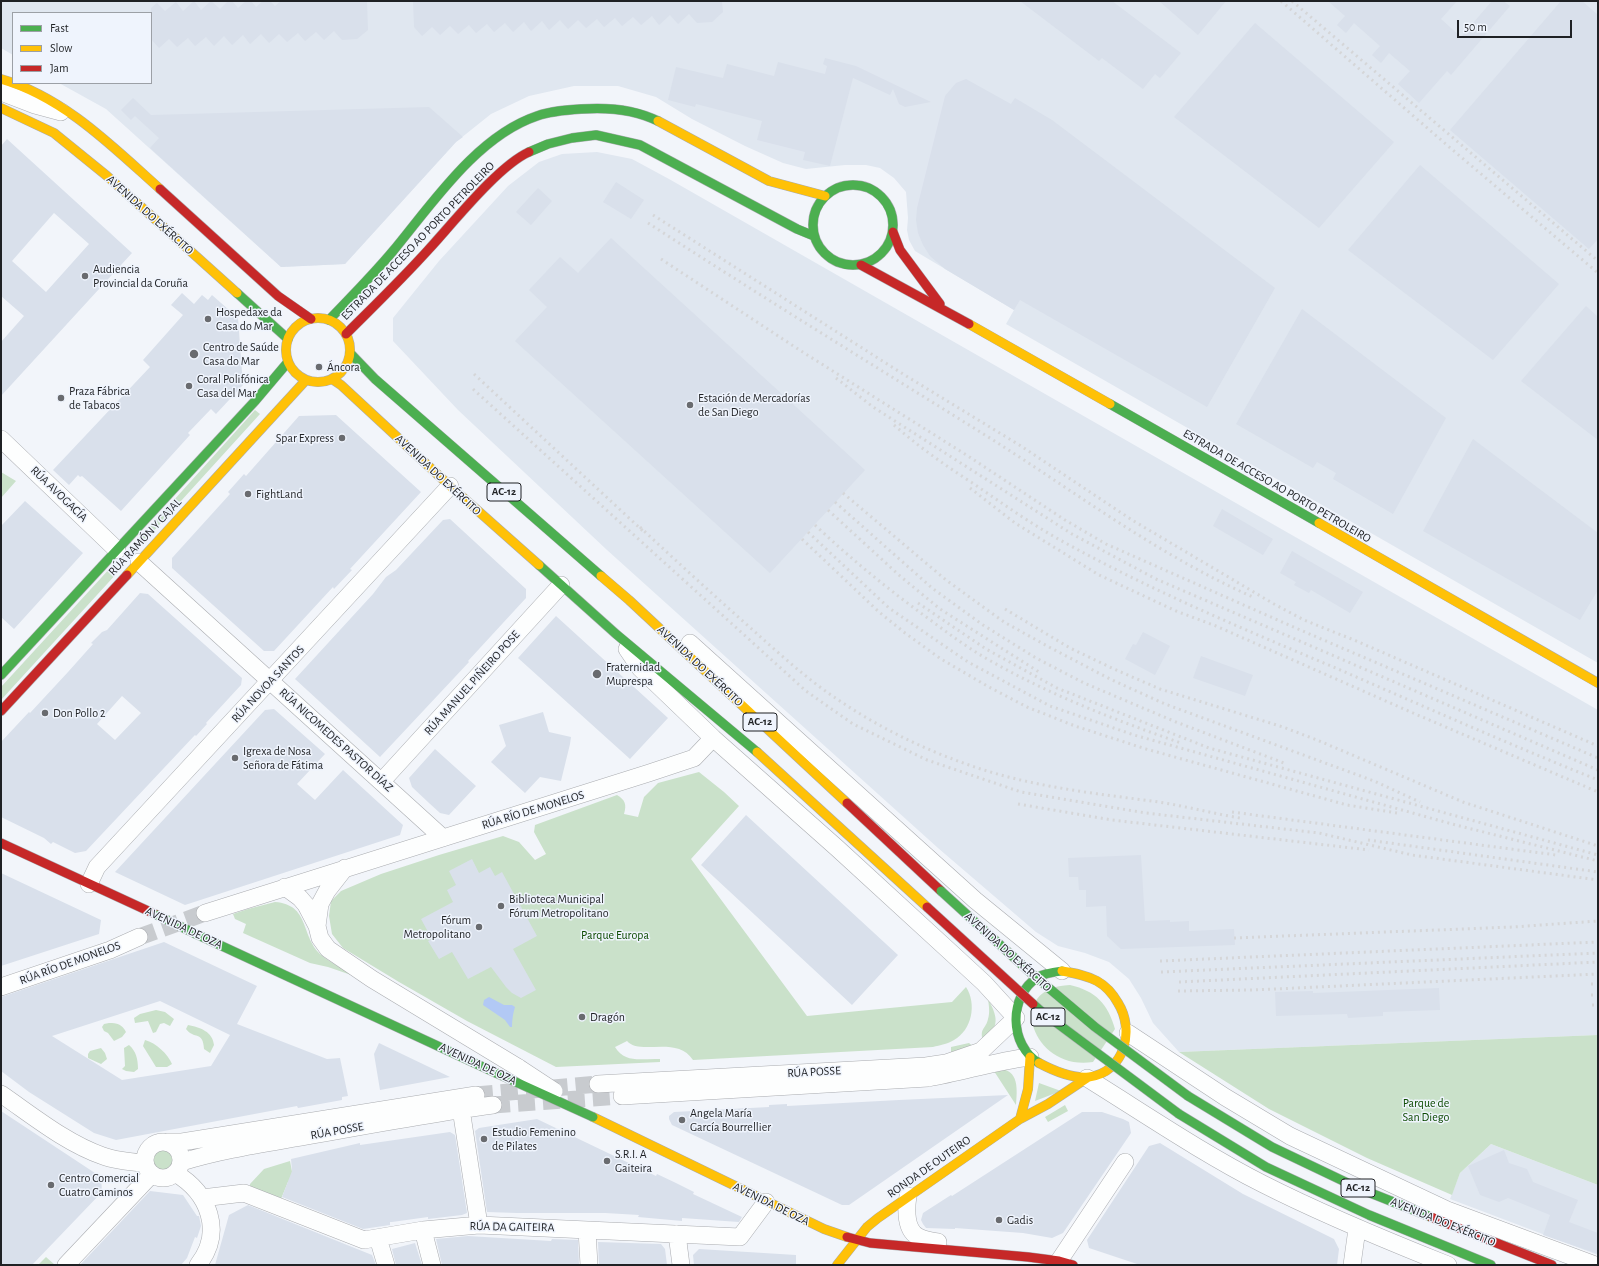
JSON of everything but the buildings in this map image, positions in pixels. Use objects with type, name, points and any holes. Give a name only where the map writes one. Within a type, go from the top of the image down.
[{"type":"main road","points":[[1,80],[12,84]]},
{"type":"main road","points":[[13,84],[42,94],[77,117],[167,194],[266,285],[300,313],[311,319]]},
{"type":"main road","name":"ESTRADA DE ACCESO AO PORTO PETROLEIRO","points":[[329,320],[388,267],[465,164],[493,140],[510,128],[536,116],[559,110],[592,108],[622,110],[648,116],[770,180],[825,196],[835,189],[847,185],[859,185],[870,188],[880,194],[888,203],[893,214],[893,232],[890,243],[882,253],[873,260],[861,265],[844,264],[827,256],[819,247],[814,236],[797,229],[640,145],[596,135],[572,138],[548,144],[525,154],[504,169],[402,279],[346,334]]},
{"type":"main road","name":"AVENIDA DO EXÉRCITO","points":[[3,110],[54,133],[107,176],[288,339]]},
{"type":"main road","points":[[814,236],[814,215],[818,204],[825,196]]},
{"type":"main road","name":"ESTRADA DE ACCESO AO PORTO PETROLEIRO","points":[[893,232],[900,250],[945,310]]},
{"type":"main road","name":"ESTRADA DE ACCESO AO PORTO PETROLEIRO","points":[[861,265],[945,310],[1598,682]]},
{"type":"main road","points":[[388,267],[402,279]]},
{"type":"main road","points":[[321,318],[329,320],[340,326],[346,334],[349,342],[350,353],[345,368],[332,379],[320,382],[306,380],[297,374],[288,362],[285,351],[292,330],[299,323],[311,319],[321,318]]},
{"type":"main road","name":"AVENIDA DO EXÉRCITO","points":[[350,353],[381,384],[635,606],[1030,974],[1095,1027],[1188,1096],[1272,1147],[1358,1188],[1552,1265]]},
{"type":"main road","name":"RÚA RAMÓN Y CAJAL","points":[[1,675],[255,401],[288,362]]},
{"type":"main road","name":"AVENIDA DO EXÉRCITO","points":[[332,379],[341,385],[450,486],[616,634],[743,739],[1042,1012],[1179,1114],[1266,1167],[1370,1215],[1491,1265]]},
{"type":"main road","name":"RÚA RAMÓN Y CAJAL","points":[[1,711],[306,380]]},
{"type":"main road","name":"AVENIDA DE OZA","points":[[1,843],[593,1117],[824,1229],[856,1240],[898,1247],[964,1252],[1066,1263]]},
{"type":"main road","points":[[1020,1119],[1026,1104],[1030,1078],[1030,1057],[1020,1039],[1016,1018],[1020,998],[1028,986],[1038,977],[1050,972],[1062,971],[1077,973],[1092,978],[1106,987],[1116,999],[1127,1024],[1128,1033],[1125,1048],[1117,1062],[1103,1072],[1087,1078],[1077,1077],[1057,1072],[1030,1057]]},
{"type":"main road","name":"RONDA DE OUTEIRO","points":[[837,1265],[867,1227],[878,1218],[1020,1119],[1048,1104],[1087,1078]]},
{"type":"main road","points":[[1447,1210],[1502,1245]]},
{"type":"main road","points":[[856,1240],[856,1256]]},
{"type":"main road","points":[[1442,1263],[1481,1261]]},
{"type":"street","points":[[1,92],[35,105],[77,117]]},
{"type":"street","name":"RÚA AVOGACÍA","points":[[1,439],[116,550]]},
{"type":"street","name":"RÚA NOVOA SANTOS","points":[[89,884],[97,867],[271,681],[450,486]]},
{"type":"street","name":"AVENIDA DO EXÉRCITO","points":[[578,556],[659,615],[975,900],[1062,971]]},
{"type":"street","name":"RÚA NICOMEDES PASTOR DÍAZ","points":[[139,562],[443,838]]},
{"type":"street","name":"RÚA MANUEL PIÑEIRO POSE","points":[[382,782],[561,585]]},
{"type":"street","name":"AVENIDA DO EXÉRCITO","points":[[616,634],[640,668],[713,738],[837,848],[984,983],[1016,1018]]},
{"type":"street","name":"RÚA RÍO DE MONELOS","points":[[205,913],[694,758],[713,738]]},
{"type":"street","points":[[317,926],[320,904],[327,891],[345,868]]},
{"type":"street","points":[[285,887],[300,898],[306,905],[317,926],[320,938],[328,949],[344,961],[519,1068],[593,1117]]},
{"type":"street","name":"RÚA RÍO DE MONELOS","points":[[1,988],[110,950],[139,936]]},
{"type":"street","name":"RÚA POSSE","points":[[598,1084],[926,1066],[946,1063],[981,1051],[1016,1018]]},
{"type":"street","name":"AVENIDA DO EXÉRCITO","points":[[1128,1033],[1225,1098],[1290,1136],[1447,1210],[1595,1265]]},
{"type":"street","name":"RÚA POSSE","points":[[622,1096],[928,1078],[950,1074],[985,1064],[1030,1057]]},
{"type":"street","points":[[1087,1078],[1182,1138],[1255,1180],[1357,1229],[1442,1263]]},
{"type":"street","points":[[1,1094],[66,1138],[84,1148],[104,1156],[149,1169],[157,1177],[166,1178],[178,1168]]},
{"type":"street","name":"RÚA POSSE","points":[[167,1142],[182,1142],[476,1095]]},
{"type":"street","name":"RÚA POSSE","points":[[178,1168],[209,1154],[461,1109],[493,1105]]},
{"type":"street","points":[[461,1109],[479,1224]]},
{"type":"street","points":[[149,1169],[146,1153],[152,1145],[167,1142],[180,1151],[178,1168],[185,1179],[202,1198],[209,1212],[212,1226],[208,1245],[198,1265]]},
{"type":"street","points":[[1066,1263],[1125,1162]]},
{"type":"street","points":[[66,1265],[149,1169]]},
{"type":"street","name":"RÚA DA GAITEIRA","points":[[202,1198],[244,1194],[364,1240],[423,1230],[479,1224],[740,1237],[766,1202]]},
{"type":"street","name":"AVENIDA DE OZA","points":[[908,1196],[907,1218],[917,1237],[964,1252]]},
{"type":"street","points":[[1352,1265],[1357,1229]]},
{"type":"street","points":[[423,1230],[432,1265]]},
{"type":"street","points":[[587,1230],[589,1265]]},
{"type":"street","points":[[677,1234],[681,1265]]},
{"type":"street","points":[[378,1238],[386,1265]]},
{"type":"shaded area","points":[[1,1],[1598,1],[1598,663],[1006,324],[1014,310],[915,251],[909,240],[907,230],[908,218],[906,192],[894,178],[880,168],[866,165],[845,165],[806,169],[783,163],[745,146],[692,119],[656,97],[618,86],[574,86],[529,96],[491,114],[456,142],[345,264],[281,267],[106,109],[61,84],[152,84],[152,12],[12,12],[12,54],[1,48]]},
{"type":"shaded area","points":[[597,152],[632,159],[669,179],[1598,710],[1598,1035],[1179,1052],[1153,1023],[1141,998],[1129,979],[1109,962],[1085,953],[1058,946],[1036,932],[938,848],[607,550],[458,410],[393,341],[393,318],[439,261],[508,186],[539,162],[562,154]]},
{"type":"shaded area","points":[[1491,1144],[1598,1185],[1598,1255],[1450,1199],[1460,1173]]},
{"type":"green space","points":[[255,410],[260,414],[141,545],[137,541]]},
{"type":"green space","points":[[1,472],[16,481],[1,498]]},
{"type":"green space","points":[[112,566],[118,572],[1,700],[1,687]]},
{"type":"green space","name":"Parque Europa","points":[[699,772],[739,806],[691,859],[807,1016],[952,1002],[966,987],[972,1009],[969,1023],[960,1036],[954,1040],[933,1047],[693,1060],[686,1053],[678,1049],[669,1047],[641,1047],[633,1045],[627,1041],[615,1047],[624,1056],[634,1059],[660,1059],[660,1062],[556,1067],[467,1021],[399,982],[343,948],[332,934],[329,916],[331,901],[341,891],[381,874],[503,836],[519,842],[535,860],[546,854],[534,832],[535,825],[617,795],[625,803],[624,814],[638,817],[644,797],[658,783]]},
{"type":"green space","points":[[275,902],[286,904],[299,914],[309,938],[320,954],[357,977],[328,967],[310,963],[243,933],[246,924],[235,919],[233,914]]},
{"type":"green space","points":[[1070,985],[1087,991],[1100,1000],[1109,1012],[1115,1029],[1093,1062],[1072,1062],[1055,1054],[1042,1043],[1034,1028],[1032,1013],[1037,999],[1049,989]]},
{"type":"green space","points":[[988,999],[994,1011],[996,1022],[989,1036],[983,1041],[982,1031],[989,1014]]},
{"type":"green space","points":[[156,1010],[165,1012],[174,1019],[170,1026],[164,1023],[160,1024],[156,1032],[153,1033],[148,1021],[135,1023],[134,1018],[140,1014]]},
{"type":"green space","points":[[104,1024],[119,1024],[126,1032],[122,1037],[114,1041],[102,1027]]},
{"type":"green space","points":[[188,1025],[197,1027],[208,1033],[213,1040],[214,1045],[210,1053],[204,1049],[202,1039],[200,1037],[192,1034],[186,1029]]},
{"type":"green space","name":"Parque de San Diego","points":[[1598,1035],[1598,1185],[1491,1144],[1460,1173],[1452,1195],[1367,1158],[1269,1109],[1179,1052]]},
{"type":"green space","points":[[145,1040],[161,1049],[168,1056],[172,1064],[167,1067],[156,1067],[143,1046]]},
{"type":"green space","points":[[969,1043],[974,1047],[951,1056],[951,1047]]},
{"type":"green space","points":[[129,1045],[135,1053],[137,1059],[138,1069],[134,1072],[122,1069],[125,1066],[124,1048]]},
{"type":"green space","points":[[101,1048],[107,1059],[101,1064],[88,1058],[90,1051]]},
{"type":"green space","points":[[992,1068],[1001,1068],[1012,1074],[1017,1090],[1016,1105]]},
{"type":"green space","points":[[1039,1083],[1061,1091],[1035,1101]]},
{"type":"green space","points":[[1065,1105],[1068,1111],[1048,1122],[1045,1117]]},
{"type":"green space","points":[[160,1149],[168,1149],[175,1156],[175,1164],[168,1171],[160,1171],[153,1164],[153,1156]]},
{"type":"green space","points":[[290,1161],[294,1182],[288,1182],[281,1199],[250,1187],[250,1184],[264,1169]]},
{"type":"green space","points":[[46,1257],[55,1265],[38,1265]]},
{"type":"water","points":[[489,997],[504,1005],[512,1005],[515,1007],[512,1027],[510,1027],[505,1020],[483,1005],[484,1000]]},
{"type":"tunnel","points":[[139,937],[205,913]]},
{"type":"tunnel","points":[[476,1095],[598,1084]]},
{"type":"tunnel","points":[[493,1105],[622,1096]]},
{"type":"railway","points":[[1281,1],[1448,146],[1598,273]]},
{"type":"railway","points":[[1292,1],[1598,261]]},
{"type":"railway","points":[[653,215],[903,374],[1021,446],[1132,520],[1274,604],[1304,620],[1354,640],[1598,746]]},
{"type":"railway","points":[[648,223],[993,440],[1152,544],[1219,581],[1253,597]]},
{"type":"railway","points":[[661,259],[801,351],[968,456],[1065,520],[1106,544],[1298,629],[1598,758]]},
{"type":"railway","points":[[474,374],[643,531]]},
{"type":"railway","points":[[836,378],[873,407],[1072,534],[1156,579],[1598,770]]},
{"type":"railway","points":[[473,389],[806,691],[853,724],[927,760],[1021,792],[1146,813],[1319,833],[1412,855],[1598,880]]},
{"type":"railway","points":[[894,425],[933,456],[1046,532],[1136,580],[1237,626],[1500,740],[1598,780]]},
{"type":"railway","points":[[970,488],[1015,523],[1099,575],[1176,611],[1216,626],[1413,713],[1598,792]]},
{"type":"railway","points":[[843,493],[946,580],[1004,622],[1049,647],[1110,679],[1165,704],[1374,781],[1420,802]]},
{"type":"railway","points":[[835,502],[932,588],[983,625],[1036,658],[1084,683],[1176,722],[1284,763]]},
{"type":"railway","points":[[828,510],[900,576],[940,609],[1039,672]]},
{"type":"railway","points":[[815,525],[856,562],[914,608],[966,646],[981,655],[1012,673],[1059,696],[1107,716],[1181,743]]},
{"type":"railway","points":[[640,527],[805,676],[826,692],[868,719],[901,736],[952,759],[991,772],[1036,784],[1163,803],[1240,818]]},
{"type":"railway","points":[[808,532],[889,608],[968,662],[1050,706],[1134,735],[1452,824],[1598,861]]},
{"type":"railway","points":[[802,539],[879,612],[905,633],[941,659],[1027,707],[1075,726],[1146,749],[1347,805],[1397,813]]},
{"type":"railway","points":[[918,603],[986,649],[1057,688],[1209,748],[1598,855]]},
{"type":"railway","points":[[1005,609],[1070,648],[1160,689],[1283,727],[1463,802],[1598,846]]},
{"type":"railway","points":[[1018,804],[1112,820],[1369,850]]},
{"type":"railway","points":[[1232,812],[1556,855]]},
{"type":"railway","points":[[1368,840],[1598,872]]},
{"type":"railway","points":[[1234,938],[1513,927],[1598,921]]},
{"type":"railway","points":[[1160,961],[1598,942]]},
{"type":"railway","points":[[1161,972],[1598,953]]},
{"type":"railway","points":[[1179,982],[1598,962]]},
{"type":"railway","points":[[1178,991],[1253,990],[1598,974]]},
{"type":"railway","points":[[1591,984],[1598,984]]},
{"type":"railway","points":[[1591,995],[1598,995]]},
{"type":"railway","points":[[1592,1005],[1598,1005]]},
{"type":"traffic: fast","points":[[329,320],[385,260],[457,173],[475,155],[495,139],[515,126],[537,116],[548,113],[591,108],[630,111],[658,121]]},
{"type":"traffic: fast","points":[[529,152],[548,144],[572,138],[596,135],[640,145],[797,229],[814,236]]},
{"type":"traffic: fast","points":[[845,185],[861,185],[882,196],[893,217],[893,225],[893,233],[882,254],[861,265],[845,265],[831,259],[824,254],[819,247],[813,233],[813,217],[819,203],[824,196],[831,191],[845,185]]},
{"type":"traffic: fast","points":[[237,293],[288,339]]},
{"type":"traffic: fast","points":[[350,353],[375,379],[601,576]]},
{"type":"traffic: fast","points":[[1,675],[255,401],[288,362]]},
{"type":"traffic: fast","points":[[1110,404],[1319,523]]},
{"type":"traffic: fast","points":[[539,565],[616,634],[757,752]]},
{"type":"traffic: fast","points":[[941,891],[1031,973],[1095,1027],[1188,1096]]},
{"type":"traffic: fast","points":[[157,915],[196,934]]},
{"type":"traffic: fast","points":[[196,934],[496,1073]]},
{"type":"traffic: fast","points":[[1039,1063],[1029,1055],[1022,1045],[1016,1020],[1017,1008],[1021,996],[1028,985],[1038,977],[1062,971]]},
{"type":"traffic: fast","points":[[1033,1004],[1179,1114]]},
{"type":"traffic: fast","points":[[496,1073],[593,1117]]},
{"type":"traffic: fast","points":[[1188,1096],[1272,1147],[1358,1188],[1431,1217]]},
{"type":"traffic: fast","points":[[1179,1114],[1266,1167],[1369,1215],[1491,1265]]},
{"type":"traffic: slow","points":[[1,79],[12,83]]},
{"type":"traffic: slow","points":[[15,84],[46,98],[67,111],[106,140],[160,189]]},
{"type":"traffic: slow","points":[[1,108],[54,133],[107,176],[237,293]]},
{"type":"traffic: slow","points":[[658,121],[769,181],[825,196]]},
{"type":"traffic: slow","points":[[318,318],[336,323],[341,327],[345,332],[350,350],[345,368],[341,373],[336,377],[318,382],[300,377],[295,373],[291,368],[286,350],[291,332],[295,327],[300,323],[318,318]]},
{"type":"traffic: slow","points":[[969,324],[1110,404]]},
{"type":"traffic: slow","points":[[332,379],[341,385],[450,486],[539,565]]},
{"type":"traffic: slow","points":[[127,575],[306,380]]},
{"type":"traffic: slow","points":[[1319,523],[1598,683]]},
{"type":"traffic: slow","points":[[601,576],[629,600],[847,803]]},
{"type":"traffic: slow","points":[[757,752],[927,907]]},
{"type":"traffic: slow","points":[[1039,1063],[1070,1076],[1089,1077],[1101,1073],[1111,1067],[1118,1059],[1126,1037],[1126,1025],[1123,1014],[1112,993],[1093,979],[1080,974],[1062,971]]},
{"type":"traffic: slow","points":[[1020,1119],[1028,1089],[1030,1057]]},
{"type":"traffic: slow","points":[[837,1265],[867,1227],[878,1218],[1020,1119],[1048,1104],[1087,1078]]},
{"type":"traffic: slow","points":[[593,1117],[824,1229],[847,1237]]},
{"type":"traffic: jam","points":[[346,334],[409,271],[490,182],[504,169],[529,152]]},
{"type":"traffic: jam","points":[[160,189],[278,296],[311,319]]},
{"type":"traffic: jam","points":[[893,232],[900,250],[940,304]]},
{"type":"traffic: jam","points":[[861,265],[969,324]]},
{"type":"traffic: jam","points":[[1,711],[127,575]]},
{"type":"traffic: jam","points":[[847,803],[941,891]]},
{"type":"traffic: jam","points":[[1,843],[157,915]]},
{"type":"traffic: jam","points":[[927,907],[1033,1004]]},
{"type":"traffic: jam","points":[[1431,1217],[1552,1265]]},
{"type":"traffic: jam","points":[[847,1237],[870,1243],[1028,1257],[1059,1261],[1073,1265]]},
{"type":"place","name":"Audiencia Provincial da Coruña","points":[[85,276]]},
{"type":"place","name":"Hospedaxe da Casa do Mar","points":[[208,319]]},
{"type":"place","name":"Centro de Saúde Casa do Mar","points":[[194,354]]},
{"type":"place","name":"Áncora","points":[[319,367]]},
{"type":"place","name":"Coral Polifónica Casa del Mar","points":[[189,386]]},
{"type":"place","name":"Praza Fábrica de Tabacos","points":[[61,398]]},
{"type":"place","name":"Estación de Mercadorías de San Diego","points":[[690,405]]},
{"type":"place","name":"Spar Express","points":[[342,438]]},
{"type":"place","name":"FightLand","points":[[248,494]]},
{"type":"place","name":"Fraternidad Muprespa","points":[[597,674]]},
{"type":"place","name":"Don Pollo 2","points":[[45,713]]},
{"type":"place","name":"Igrexa de Nosa Señora de Fátima","points":[[235,758]]},
{"type":"place","name":"Biblioteca Municipal Fórum Metropolitano","points":[[501,906]]},
{"type":"place","name":"Fórum Metropolitano","points":[[479,927]]},
{"type":"place","name":"Dragón","points":[[582,1017]]},
{"type":"place","name":"Angela María García Bourrellier","points":[[682,1120]]},
{"type":"place","name":"Estudio Femenino de Pilates","points":[[484,1139]]},
{"type":"place","name":"S.R.I. A Gaiteira","points":[[607,1161]]},
{"type":"place","name":"Centro Comercial Cuatro Caminos","points":[[51,1185]]},
{"type":"place","name":"Gadis","points":[[999,1220]]}]
